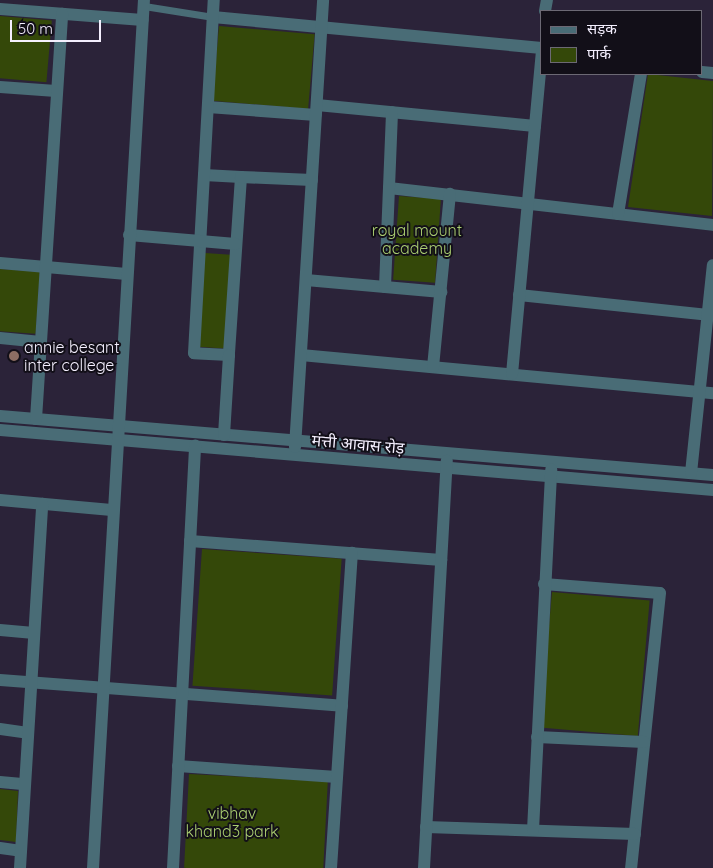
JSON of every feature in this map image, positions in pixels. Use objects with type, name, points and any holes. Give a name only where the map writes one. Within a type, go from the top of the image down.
[{"type":"street","points":[[214,0],[194,353],[229,355]]},
{"type":"street","points":[[295,455],[324,0]]},
{"type":"street","points":[[92,868],[116,440],[144,3]]},
{"type":"street","points":[[0,10],[143,20]]},
{"type":"street","points":[[36,419],[62,14]]},
{"type":"street","points":[[213,17],[540,49]]},
{"type":"street","points":[[512,374],[540,71]]},
{"type":"street","points":[[618,214],[641,75]]},
{"type":"street","points":[[0,86],[56,91]]},
{"type":"street","points":[[208,107],[392,112],[535,126]]},
{"type":"street","points":[[385,287],[392,112]]},
{"type":"street","points":[[204,175],[312,180]]},
{"type":"street","points":[[224,435],[241,177]]},
{"type":"street","points":[[389,188],[713,225]]},
{"type":"street","points":[[433,367],[450,194]]},
{"type":"street","points":[[129,235],[236,244]]},
{"type":"street","points":[[0,263],[127,274]]},
{"type":"street","points":[[692,473],[713,265]]},
{"type":"street","points":[[306,280],[441,292]]},
{"type":"street","points":[[519,296],[708,315]]},
{"type":"street","points":[[0,338],[41,342]]},
{"type":"street","points":[[301,355],[713,392]]},
{"type":"street","points":[[0,416],[713,475]]},
{"type":"street","name":"मंत्ती आवास रोड़","points":[[0,430],[713,490]]},
{"type":"street","points":[[173,868],[195,446]]},
{"type":"street","points":[[424,868],[447,453]]},
{"type":"street","points":[[533,830],[548,476],[553,462]]},
{"type":"street","points":[[0,500],[112,510]]},
{"type":"street","points":[[20,868],[42,504]]},
{"type":"street","points":[[190,541],[441,560]]},
{"type":"street","points":[[331,868],[352,553]]},
{"type":"street","points":[[544,584],[660,593],[631,868]]},
{"type":"street","points":[[0,630],[34,633]]},
{"type":"street","points":[[0,680],[342,706]]},
{"type":"street","points":[[0,729],[28,733]]},
{"type":"street","points":[[537,737],[644,742]]},
{"type":"street","points":[[178,766],[337,777]]},
{"type":"street","points":[[0,782],[25,784]]},
{"type":"street","points":[[426,827],[635,834]]},
{"type":"street","points":[[0,848],[21,851]]},
{"type":"lane","points":[[144,3],[213,17]]},
{"type":"green space","points":[[0,16],[52,21],[46,82],[0,78]]},
{"type":"green space","points":[[219,26],[315,34],[308,109],[212,101]]},
{"type":"green space","points":[[648,75],[713,81],[712,216],[628,207]]},
{"type":"green space","name":"royal mount academy","points":[[399,196],[441,199],[435,283],[393,280]]},
{"type":"green space","points":[[205,253],[231,255],[224,349],[198,347]]},
{"type":"green space","points":[[0,269],[40,272],[36,334],[0,331]]},
{"type":"green space","points":[[202,549],[342,559],[332,695],[192,686]]},
{"type":"green space","points":[[552,592],[650,601],[638,736],[540,727]]},
{"type":"green space","name":"vibhav khand3 park","points":[[189,774],[328,781],[323,868],[184,868]]},
{"type":"green space","points":[[0,789],[18,791],[16,842],[0,840]]},
{"type":"place","name":"annie besant inter college","points":[[14,356]]}]
